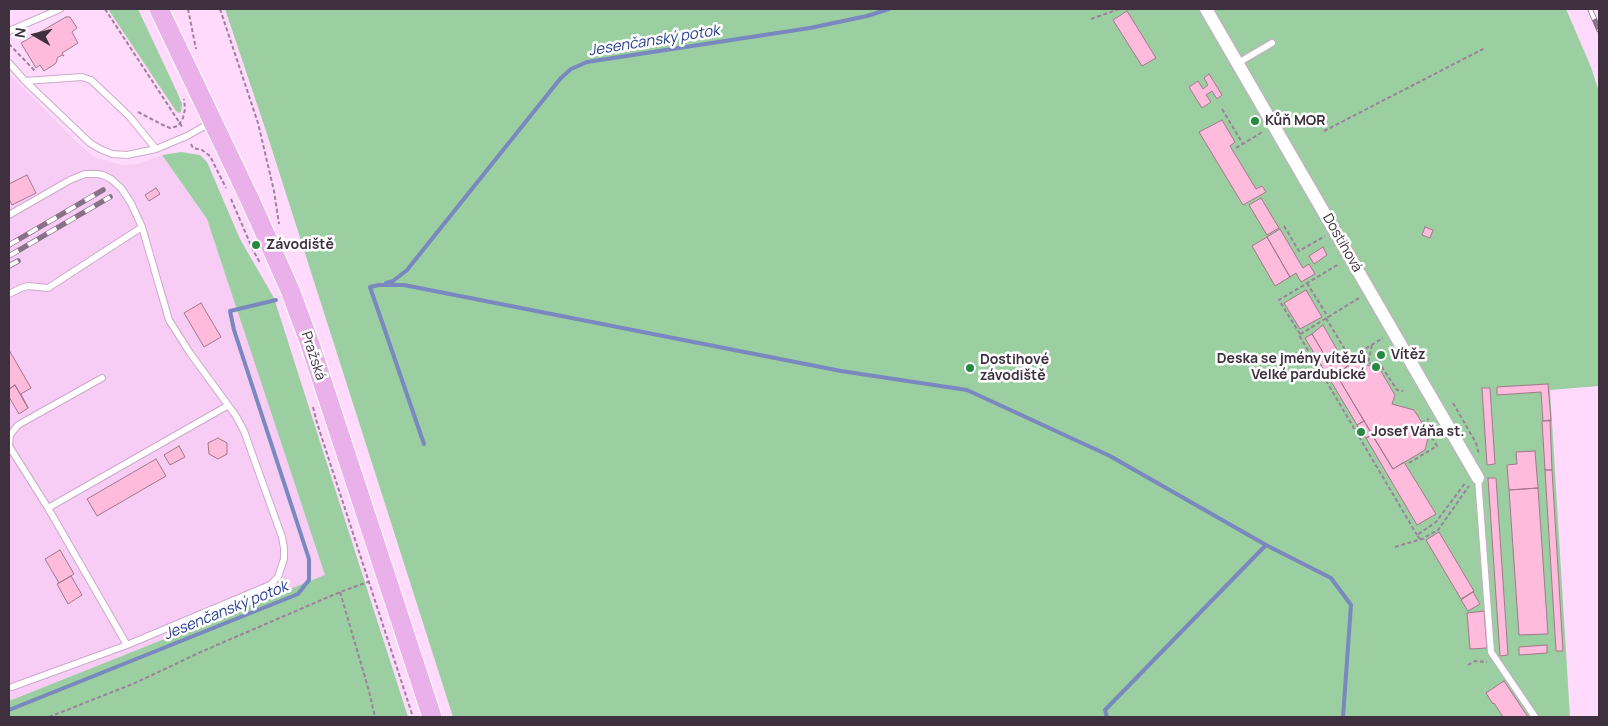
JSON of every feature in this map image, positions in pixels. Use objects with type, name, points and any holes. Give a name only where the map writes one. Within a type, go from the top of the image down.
[{"type":"main road","name":"Pražská","points":[[158,9],[258,218],[290,290],[432,717]]},
{"type":"street","name":"Dostihová","points":[[1206,9],[1473,474]]},
{"type":"lane","points":[[9,31],[60,9]]},
{"type":"lane","points":[[1238,63],[1272,43]]},
{"type":"lane","points":[[9,63],[25,81],[90,143],[112,154],[128,155],[156,148],[187,136],[212,122]]},
{"type":"lane","points":[[25,81],[82,77],[91,80],[129,116],[156,148]]},
{"type":"lane","points":[[9,215],[85,174],[97,174],[111,179],[121,188],[131,203],[142,227],[169,320],[190,353],[236,416],[244,431],[282,537],[284,554],[282,568],[278,577],[270,586],[127,645],[10,686]]},
{"type":"lane","points":[[9,294],[28,286],[48,288],[142,227]]},
{"type":"lane","points":[[102,378],[18,425],[10,435],[9,446],[48,508],[127,645]]},
{"type":"lane","points":[[48,508],[227,406]]},
{"type":"lane","points":[[1473,474],[1491,652],[1535,717]]},
{"type":"path","points":[[105,9],[180,122],[193,148],[202,150],[210,156],[227,190]]},
{"type":"path","points":[[220,9],[258,123],[274,191],[280,231]]},
{"type":"path","points":[[1091,20],[1119,9]]},
{"type":"path","points":[[1324,131],[1485,48]]},
{"type":"path","points":[[136,111],[163,126],[170,128],[178,126],[183,118],[185,109],[182,94]]},
{"type":"path","points":[[1222,109],[1243,144]]},
{"type":"path","points":[[1236,148],[1268,129]]},
{"type":"path","points":[[231,199],[261,265]]},
{"type":"path","points":[[1284,226],[1299,251],[1329,234]]},
{"type":"path","points":[[1344,260],[1279,300],[1420,539]]},
{"type":"path","points":[[1306,283],[1350,358],[1387,336]]},
{"type":"path","points":[[1300,334],[1364,295]]},
{"type":"path","points":[[1372,345],[1368,364],[1382,367],[1397,390],[1403,391]]},
{"type":"path","points":[[312,401],[317,423],[413,717]]},
{"type":"path","points":[[1417,535],[1436,522],[1482,465],[1476,443],[1453,403]]},
{"type":"path","points":[[1409,463],[1437,446],[1423,422]]},
{"type":"path","points":[[1395,547],[1420,539],[1438,530],[1473,481],[1473,474]]},
{"type":"path","points":[[48,717],[135,683],[203,651],[340,592],[368,582]]},
{"type":"path","points":[[340,592],[375,717]]},
{"type":"path","points":[[1468,665],[1475,661],[1498,662]]},
{"type":"shaded area","points":[[9,74],[94,157],[125,165],[138,164],[162,155],[207,219],[325,575],[9,701]]},
{"type":"green space","points":[[108,9],[138,9],[177,92],[182,104],[181,112],[176,111]]},
{"type":"green space","name":"Dostihové závodiště","points":[[225,9],[1566,9],[1591,67],[1599,92],[1599,386],[1550,390],[1570,717],[453,717],[266,131]]},
{"type":"green space","points":[[181,152],[200,155],[207,162],[240,239],[274,298],[408,717],[9,717],[9,701],[325,575],[207,219],[162,155]]},
{"type":"building","points":[[1127,11],[1156,58],[1142,66],[1113,20]]},
{"type":"building","points":[[66,17],[70,17],[77,28],[72,32],[78,43],[62,53],[64,56],[62,55],[57,58],[55,64],[44,71],[40,65],[36,68],[21,43]]},
{"type":"building","points":[[1209,74],[1222,95],[1217,99],[1212,91],[1206,95],[1211,102],[1202,108],[1189,87],[1198,81],[1203,89],[1208,85],[1204,78]]},
{"type":"building","points":[[1222,120],[1235,142],[1230,146],[1256,189],[1262,186],[1266,192],[1243,205],[1199,132]]},
{"type":"building","points":[[27,175],[36,193],[12,205],[9,199],[9,184]]},
{"type":"building","points":[[156,188],[160,194],[149,201],[145,195]]},
{"type":"building","points":[[1261,198],[1279,228],[1267,235],[1249,205]]},
{"type":"building","points":[[1425,227],[1433,230],[1430,238],[1422,235]]},
{"type":"building","points":[[1280,229],[1303,268],[1309,264],[1315,274],[1301,282],[1296,273],[1290,277],[1267,237]]},
{"type":"building","points":[[1267,237],[1290,277],[1275,286],[1252,246]]},
{"type":"building","points":[[1323,247],[1327,255],[1314,264],[1309,256]]},
{"type":"building","points":[[1306,290],[1322,317],[1300,329],[1284,303]]},
{"type":"building","points":[[201,303],[221,337],[204,347],[184,313]]},
{"type":"building","points":[[1323,325],[1347,367],[1336,374],[1312,334]]},
{"type":"building","points":[[1312,334],[1364,421],[1357,425],[1305,338]]},
{"type":"building","points":[[9,350],[31,388],[21,394],[28,408],[15,385],[9,389]]},
{"type":"building","points":[[1354,362],[1379,368],[1395,395],[1392,404],[1414,410],[1429,434],[1426,436],[1428,438],[1425,450],[1393,469],[1336,374]]},
{"type":"building","points":[[1548,384],[1551,421],[1543,421],[1541,392],[1497,395],[1497,387]]},
{"type":"building","points":[[15,385],[28,408],[19,414],[9,397],[9,389]]},
{"type":"building","points":[[1482,388],[1490,388],[1495,464],[1487,465]]},
{"type":"building","points":[[1550,420],[1552,470],[1545,470],[1542,421]]},
{"type":"building","points":[[1364,421],[1372,435],[1366,438],[1357,425]]},
{"type":"building","points":[[1372,435],[1393,469],[1404,462],[1436,514],[1417,525],[1366,438]]},
{"type":"building","points":[[218,438],[227,443],[227,454],[218,459],[209,454],[208,443]]},
{"type":"building","points":[[179,446],[185,457],[170,465],[164,455]]},
{"type":"building","points":[[1535,451],[1538,488],[1509,490],[1507,465],[1517,464],[1516,452]]},
{"type":"building","points":[[156,459],[166,476],[97,516],[87,499]]},
{"type":"building","points":[[1545,470],[1552,470],[1563,651],[1556,651]]},
{"type":"building","points":[[1488,478],[1496,478],[1508,655],[1500,656]]},
{"type":"building","points":[[1538,488],[1548,634],[1519,635],[1509,490]]},
{"type":"building","points":[[1439,532],[1474,591],[1461,599],[1426,540]]},
{"type":"building","points":[[60,550],[74,574],[59,583],[45,559]]},
{"type":"building","points":[[71,576],[82,595],[68,604],[57,584]]},
{"type":"building","points":[[1473,592],[1480,604],[1468,611],[1461,600]]},
{"type":"building","points":[[1484,611],[1487,648],[1470,649],[1467,613]]},
{"type":"building","points":[[1547,645],[1547,653],[1519,655],[1519,647]]},
{"type":"building","points":[[1504,681],[1528,717],[1503,717],[1493,704],[1486,693]]},
{"type":"waterway","name":"Jesenčanský potok","points":[[386,283],[393,281],[407,270],[560,79],[571,69],[587,62],[810,28],[867,16],[889,9]]},
{"type":"waterway","points":[[379,285],[404,285],[841,371],[967,390],[1110,456],[1266,545],[1331,578],[1351,605],[1343,717]]},
{"type":"waterway","points":[[379,285],[370,287],[424,444]]},
{"type":"waterway","name":"Jesenčanský potok","points":[[9,710],[298,594],[309,580],[309,559],[234,330],[230,311],[276,300]]},
{"type":"waterway","points":[[1107,717],[1105,710],[1266,545]]},
{"type":"railway","points":[[1590,9],[1599,30]]},
{"type":"railway","points":[[9,245],[103,190]]},
{"type":"railway","points":[[9,256],[110,197]]},
{"type":"railway","points":[[9,266],[18,261]]},
{"type":"place","name":"Kůň MOR","points":[[1255,121]]},
{"type":"place","name":"Závodiště","points":[[256,245]]},
{"type":"place","name":"Vítěz","points":[[1381,355]]},
{"type":"place","name":"Deska se jmény vítězů Velké pardubické","points":[[1376,367]]},
{"type":"place","name":"Dostihové závodiště","points":[[970,368]]},
{"type":"place","name":"Josef Váňa st.","points":[[1361,432]]}]
